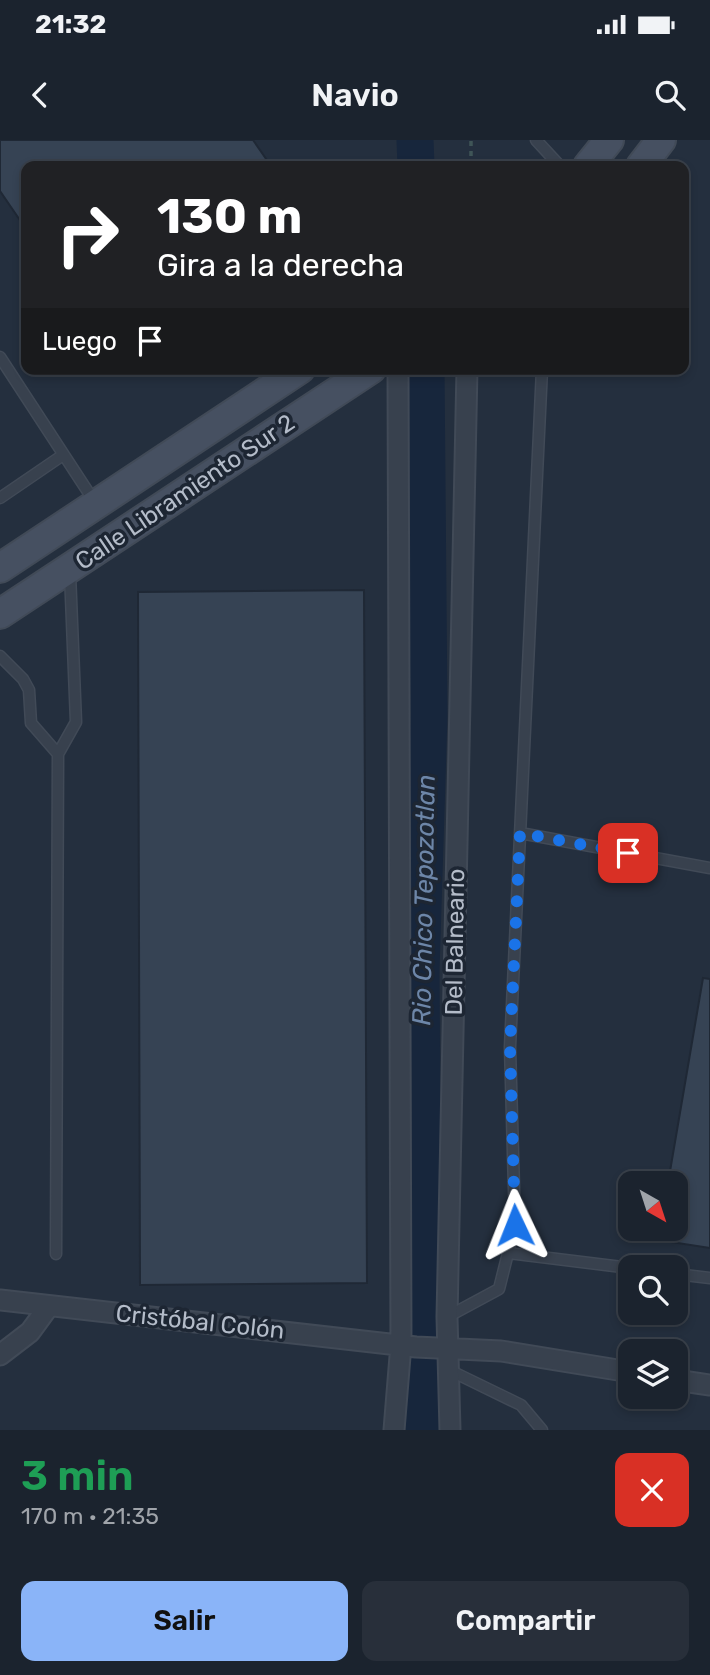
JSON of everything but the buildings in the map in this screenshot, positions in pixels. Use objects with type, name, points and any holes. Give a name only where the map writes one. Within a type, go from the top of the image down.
[{"type":"main road","points":[[591,161],[609,140]]},
{"type":"main road","points":[[645,161],[661,140]]},
{"type":"main road","name":"Calle Libramiento Sur 2","points":[[0,568],[291,375]]},
{"type":"main road","name":"Calle Libramiento Sur 2","points":[[0,614],[361,375]]},
{"type":"main road","points":[[96,504],[118,536]]},
{"type":"main road","points":[[49,536],[70,569]]},
{"type":"street","points":[[394,1430],[408,1346],[398,375]]},
{"type":"street","name":"Del Balneario","points":[[450,1430],[449,1369],[444,1347],[447,1317],[467,375]]},
{"type":"street","name":"Cristóbal Colón","points":[[0,1300],[408,1346],[501,1351],[618,1370]]},
{"type":"street","points":[[0,1355],[30,1332],[49,1306]]},
{"type":"street","points":[[688,1382],[710,1385]]},
{"type":"lane","points":[[536,140],[555,161]]},
{"type":"lane","points":[[0,356],[96,504]]},
{"type":"lane","points":[[447,1317],[499,1289],[515,1225],[510,1047],[542,375]]},
{"type":"lane","points":[[0,498],[63,455]]},
{"type":"lane","points":[[56,1254],[58,754],[76,722],[70,569]]},
{"type":"lane","points":[[0,656],[23,679],[29,690],[31,723],[58,754]]},
{"type":"lane","points":[[520,833],[710,868]]},
{"type":"lane","points":[[508,1253],[618,1267]]},
{"type":"lane","points":[[688,1275],[710,1278]]},
{"type":"lane","points":[[449,1369],[521,1405],[542,1430]]},
{"type":"path","points":[[471,140],[471,161]]},
{"type":"waterway","name":"Rio Chico Tepozotlan","points":[[415,140],[416,161]]},
{"type":"waterway","name":"Rio Chico Tepozotlan","points":[[424,1430],[421,970],[429,715],[426,375]]},
{"type":"route","points":[[515,1225],[510,1047],[520,833],[628,853]]}]
